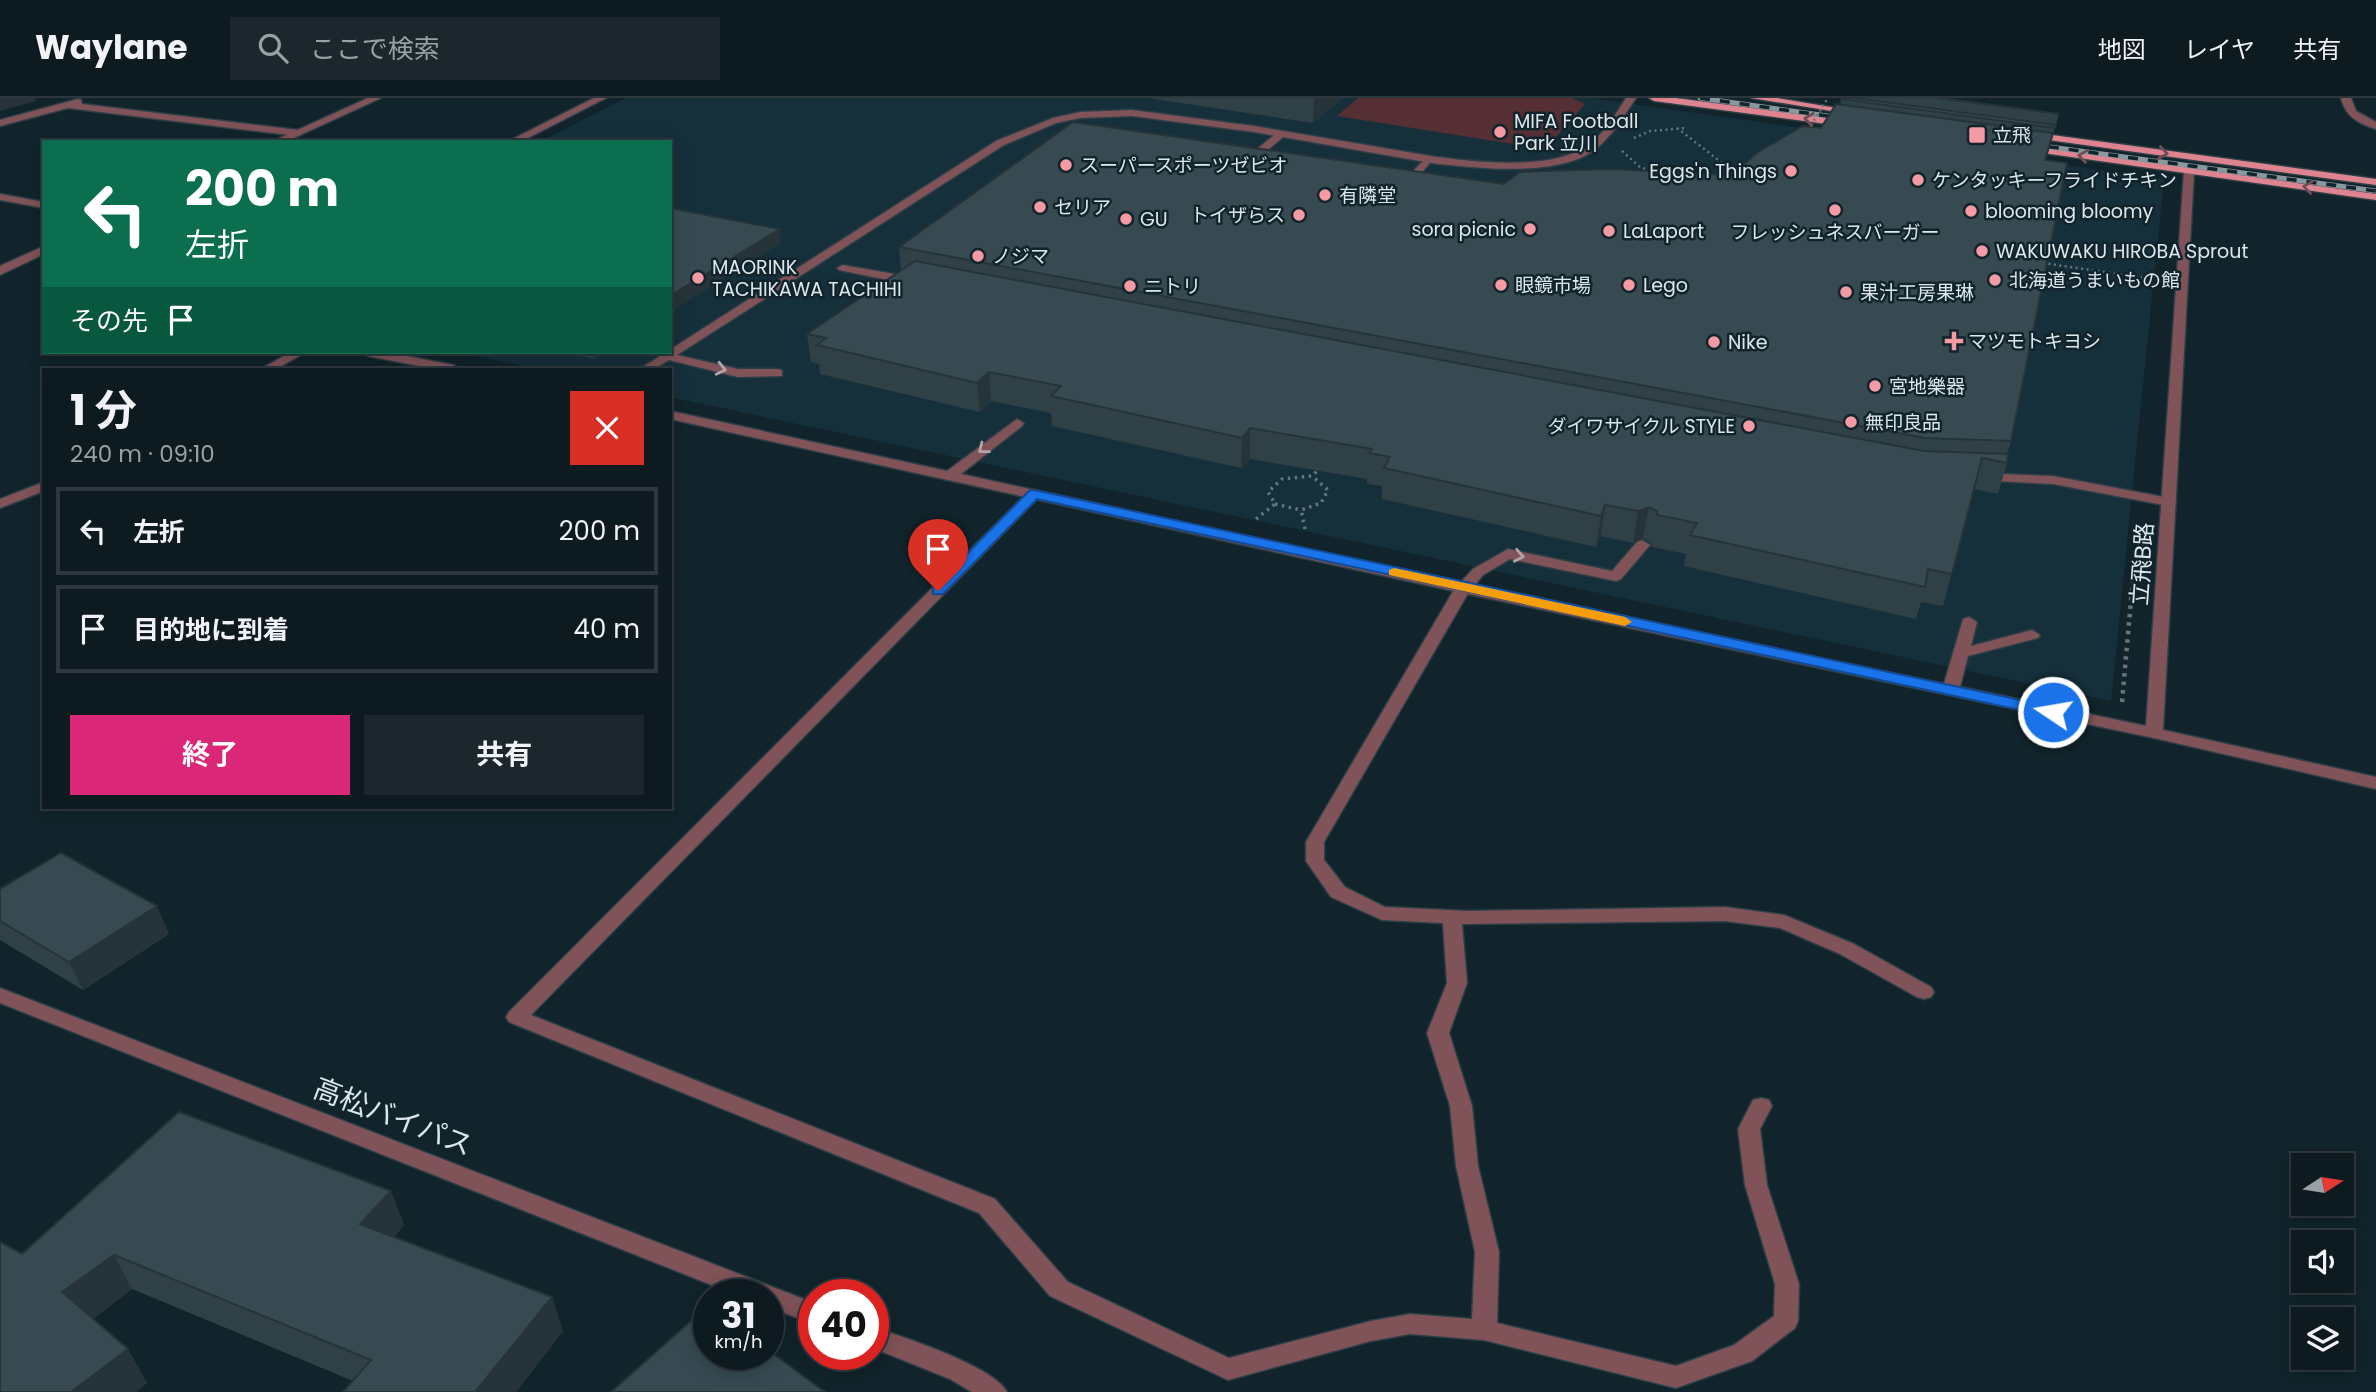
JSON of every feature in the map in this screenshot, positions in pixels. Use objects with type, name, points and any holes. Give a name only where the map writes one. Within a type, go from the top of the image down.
[{"type":"main road","points":[[1654,98],[1857,125]]},
{"type":"main road","points":[[1756,98],[1874,114]]},
{"type":"main road","points":[[2023,134],[2376,182]]},
{"type":"main road","points":[[2010,146],[2376,197]]},
{"type":"street","points":[[0,123],[93,98]]},
{"type":"street","points":[[281,140],[376,98]]},
{"type":"street","points":[[516,140],[601,98]]},
{"type":"street","points":[[672,353],[1028,127],[1075,116],[1131,112],[1428,159],[1483,166],[1513,166],[1576,155],[1592,147],[1631,98]]},
{"type":"street","points":[[2346,98],[2347,108],[2358,118],[2376,126]]},
{"type":"street","points":[[68,105],[298,133]]},
{"type":"street","points":[[1281,160],[1255,156],[1283,134]]},
{"type":"street","points":[[1384,177],[1409,181],[1428,159]]},
{"type":"street","name":"立飛B路","points":[[2154,733],[2189,171]]},
{"type":"street","points":[[0,197],[42,205]]},
{"type":"street","points":[[0,271],[42,250]]},
{"type":"street","points":[[844,268],[926,284]]},
{"type":"street","points":[[269,368],[296,354]]},
{"type":"street","points":[[378,354],[448,368]]},
{"type":"street","points":[[648,368],[670,354]]},
{"type":"street","points":[[667,356],[738,373],[777,373]]},
{"type":"street","points":[[672,415],[2376,783]]},
{"type":"street","points":[[950,476],[1017,423]]},
{"type":"street","points":[[1968,477],[2053,481],[2169,502]]},
{"type":"street","points":[[0,504],[42,487]]},
{"type":"street","points":[[1034,494],[516,1017],[987,1206],[1059,1289],[1227,1369],[1371,1331],[1410,1324],[1484,1330],[1676,1377],[1743,1353],[1786,1321],[1787,1284],[1756,1185],[1749,1129],[1761,1106]]},
{"type":"street","points":[[1642,545],[1616,576],[1508,554],[1478,572],[1463,588],[1315,842],[1315,861],[1338,892],[1382,913],[1452,917],[1725,914],[1784,922],[1847,949],[1924,992]]},
{"type":"street","points":[[1951,690],[1969,622]]},
{"type":"street","points":[[1962,653],[2032,635]]},
{"type":"street","points":[[1452,917],[1457,983],[1438,1033],[1461,1106],[1467,1166],[1487,1252],[1484,1330]]},
{"type":"street","name":"高松バイパス","points":[[0,995],[723,1279]]},
{"type":"street","points":[[889,1343],[959,1371],[994,1392]]},
{"type":"path","points":[[1806,133],[1827,99],[1839,99]]},
{"type":"path","points":[[1671,124],[1721,162],[1732,183],[1723,183]]},
{"type":"path","points":[[1627,141],[1650,131],[1688,128]]},
{"type":"path","points":[[1624,147],[1621,153],[1640,167],[1663,175]]},
{"type":"path","points":[[2034,262],[2160,281]]},
{"type":"path","points":[[1312,476],[1328,490],[1321,503],[1301,510],[1275,504],[1268,492],[1282,479],[1312,476],[1321,466]]},
{"type":"path","points":[[1250,524],[1275,504]]},
{"type":"path","points":[[1301,510],[1306,536]]},
{"type":"shaded area","points":[[626,98],[1590,98],[2164,179],[2111,701],[672,397],[672,368],[533,368],[465,354],[672,354],[672,140],[543,140]]},
{"type":"shaded area","name":"MIFA Football Park 立川","points":[[1358,98],[1572,98],[1585,104],[1545,149],[1337,116]]},
{"type":"building","points":[[1841,98],[1854,98],[2056,125],[2055,128]]},
{"type":"building","points":[[1937,98],[1941,98],[2059,114]]},
{"type":"building","points":[[1836,104],[2053,133],[2045,160],[2067,163],[2011,441],[1925,438],[899,247],[1073,122],[1504,184],[1520,172],[1608,169],[1731,175],[1758,152],[1803,126],[1821,128]]},
{"type":"building","name":"MAORINK TACHIKAWA TACHIHI","points":[[672,208],[780,229],[672,295]]},
{"type":"building","points":[[915,261],[1924,451],[2008,454],[2007,463],[1982,458],[1952,574],[1928,569],[1925,587],[1690,535],[1697,523],[1657,515],[1657,511],[1649,507],[1638,511],[1605,505],[1601,516],[1384,468],[1390,457],[1369,453],[1372,449],[1250,428],[1242,438],[1051,396],[1061,386],[989,372],[977,383],[817,345],[826,338],[807,334]]},
{"type":"building","points":[[61,853],[157,906],[69,962],[0,921],[0,889]]},
{"type":"building","points":[[179,1112],[391,1191],[360,1224],[552,1297],[475,1392],[343,1392],[371,1360],[114,1255],[62,1292],[128,1349],[71,1392],[0,1392],[0,1242],[22,1254]]},
{"type":"building","points":[[693,1319],[693,1370],[784,1370],[784,1362],[825,1392],[611,1392]]},
{"type":"railway","points":[[1700,98],[1849,119]]},
{"type":"railway","points":[[2029,144],[2376,191]]},
{"type":"slow traffic","points":[[1394,573],[1625,622]]},
{"type":"place","name":"MIFA Football Park 立川","points":[[1500,132]]},
{"type":"place","name":"立飛","points":[[1977,135]]},
{"type":"place","name":"スーパースポーツゼビオ","points":[[1066,165]]},
{"type":"place","name":"Eggs'n Things","points":[[1791,171]]},
{"type":"place","name":"ケンタッキーフライドチキン","points":[[1918,180]]},
{"type":"place","name":"有隣堂","points":[[1325,195]]},
{"type":"place","name":"セリア","points":[[1040,207]]},
{"type":"place","name":"フレッシュネスバーガー","points":[[1835,210]]},
{"type":"place","name":"blooming bloomy","points":[[1971,211]]},
{"type":"place","name":"トイザらス","points":[[1299,215]]},
{"type":"place","name":"GU","points":[[1126,219]]},
{"type":"place","name":"sora picnic","points":[[1530,229]]},
{"type":"place","name":"LaLaport","points":[[1609,231]]},
{"type":"place","name":"WAKUWAKU HIROBA Sprout","points":[[1982,251]]},
{"type":"place","name":"ノジマ","points":[[978,256]]},
{"type":"place","name":"MAORINK TACHIKAWA TACHIHI","points":[[698,278]]},
{"type":"place","name":"北海道うまいもの館","points":[[1995,280]]},
{"type":"place","name":"眼鏡市場","points":[[1501,285]]},
{"type":"place","name":"Lego","points":[[1629,285]]},
{"type":"place","name":"ニトリ","points":[[1130,286]]},
{"type":"place","name":"果汁工房果琳","points":[[1846,292]]},
{"type":"place","name":"マツモトキヨシ","points":[[1954,341]]},
{"type":"place","name":"Nike","points":[[1714,342]]},
{"type":"place","name":"宮地樂器","points":[[1875,386]]},
{"type":"place","name":"無印良品","points":[[1851,422]]},
{"type":"place","name":"ダイワサイクル STYLE","points":[[1749,426]]},
{"type":"route","points":[[938,591],[1034,494],[1463,588],[2053,712]]}]
